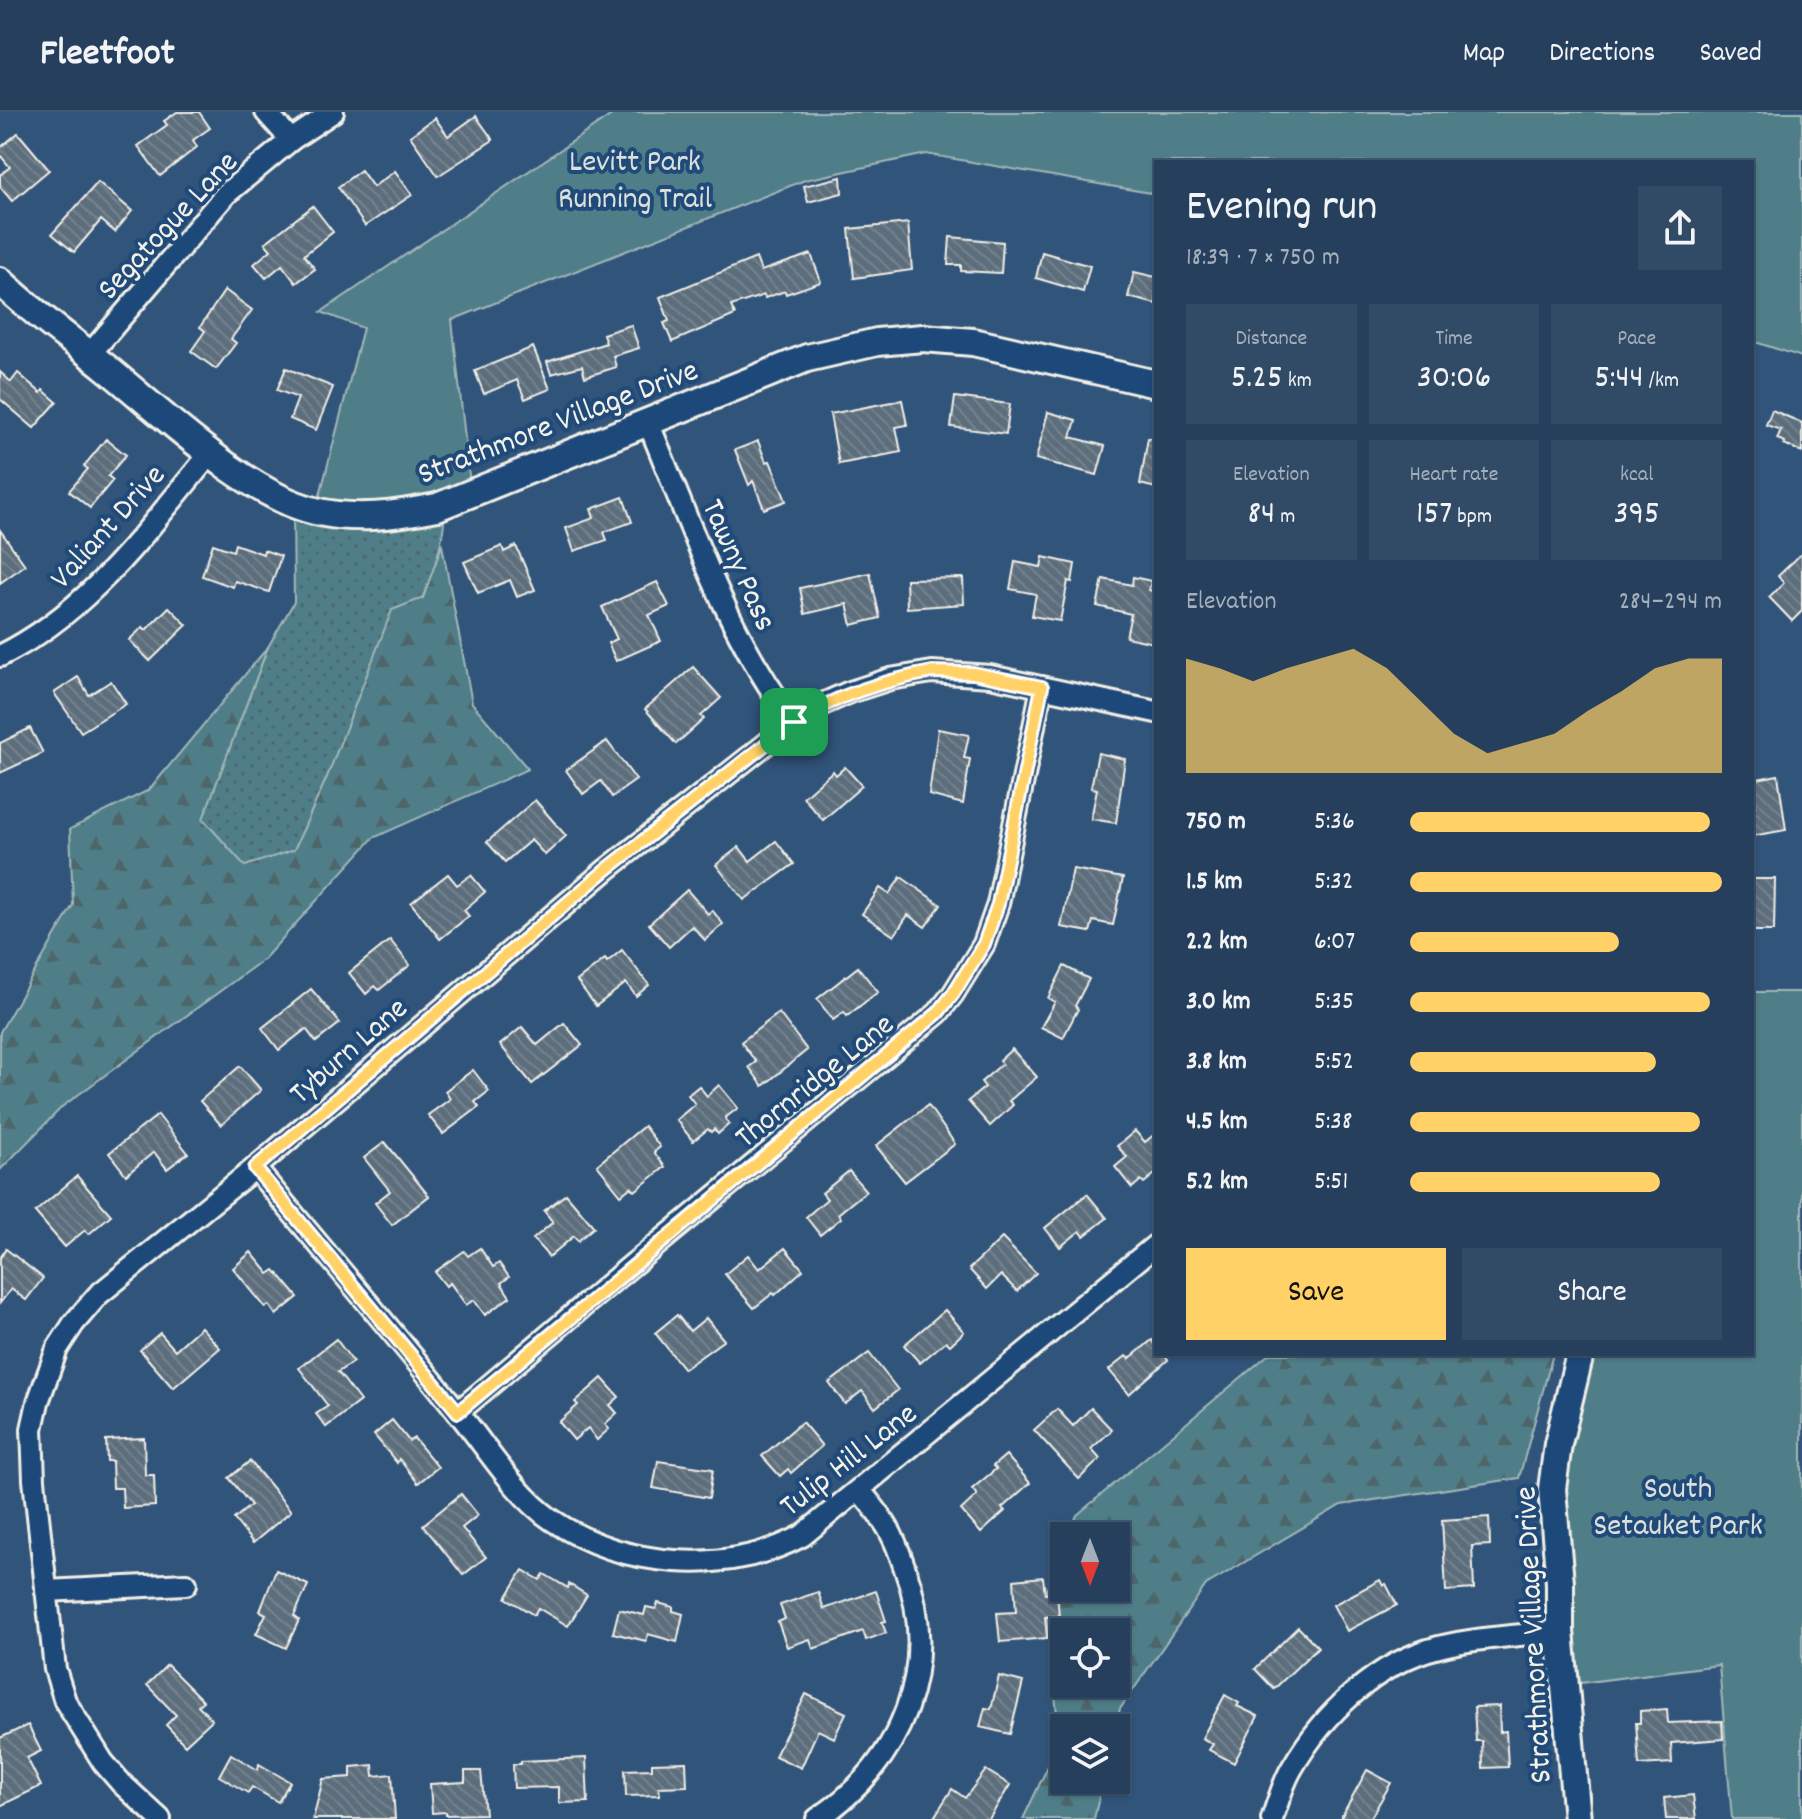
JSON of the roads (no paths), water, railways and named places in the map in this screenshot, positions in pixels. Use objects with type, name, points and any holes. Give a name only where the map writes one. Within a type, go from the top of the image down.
[{"type":"street","points":[[266,112],[291,140]]},
{"type":"street","name":"Segatogue Lane","points":[[90,354],[226,194],[291,140],[333,112]]},
{"type":"street","name":"Strathmore Village Drive","points":[[0,281],[210,454],[280,497],[314,511],[376,516],[437,507],[807,358],[877,342],[923,338],[973,342],[1154,384]]},
{"type":"street","name":"Tawny Pass","points":[[648,422],[727,612],[750,658],[794,722]]},
{"type":"street","name":"Valiant Drive","points":[[0,656],[51,626],[97,587],[210,454]]},
{"type":"street","name":"Tyburn Lane","points":[[160,1819],[103,1762],[65,1701],[55,1669],[34,1480],[32,1429],[57,1349],[98,1295],[255,1168],[594,880],[794,722],[825,703],[890,679],[932,672],[973,673],[1154,712]]},
{"type":"street","name":"Thornridge Lane","points":[[458,1412],[938,1013],[984,944],[998,904],[1042,687]]},
{"type":"street","name":"Tulip Hill Lane","points":[[255,1168],[458,1412],[523,1496],[548,1518],[597,1543],[633,1554],[696,1562],[756,1554],[781,1547],[802,1536],[1154,1247]]},
{"type":"street","name":"Strathmore Village Drive","points":[[1577,1819],[1560,1631],[1560,1583],[1552,1489],[1558,1444],[1580,1356]]},
{"type":"street","points":[[817,1819],[863,1779],[884,1753],[913,1693],[917,1667],[919,1618],[913,1591],[894,1539],[859,1490]]},
{"type":"street","points":[[46,1591],[186,1584]]},
{"type":"street","points":[[1272,1819],[1291,1769],[1318,1730],[1357,1690],[1416,1654],[1439,1647],[1560,1631]]},
{"type":"park label","name":"Levitt Park Running Trail","points":[[635,178]]},
{"type":"park label","name":"South Setauket Park","points":[[1678,1504]]}]
